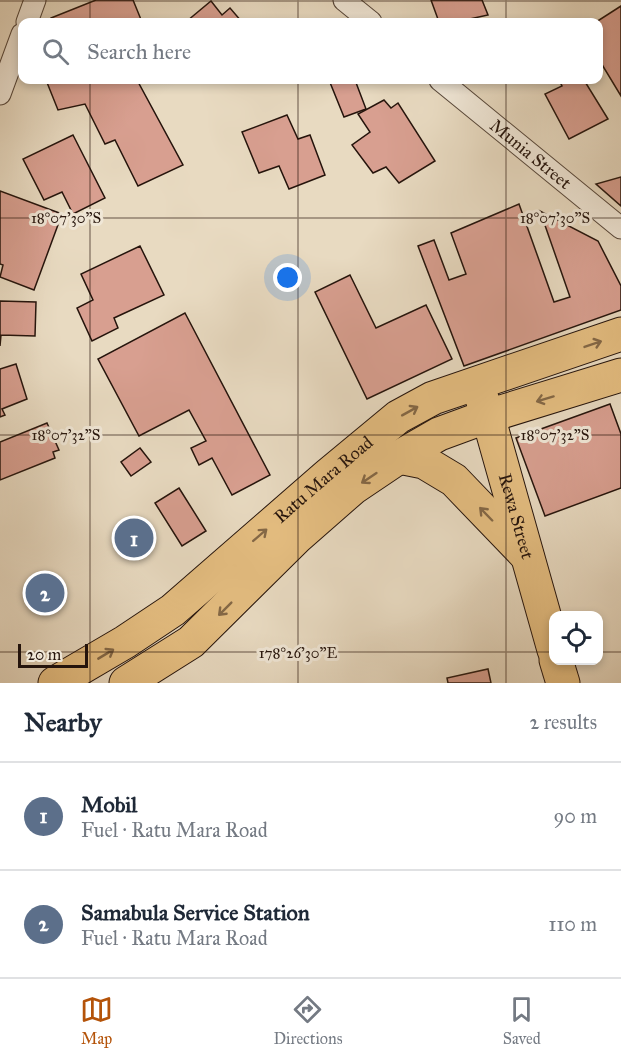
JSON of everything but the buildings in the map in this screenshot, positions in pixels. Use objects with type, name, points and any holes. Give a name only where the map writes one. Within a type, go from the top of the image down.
[{"type":"main road","name":"Ratu Mara Road","points":[[55,683],[126,642],[173,610],[398,417],[433,398],[621,334]]},
{"type":"main road","name":"Ratu Mara Road","points":[[126,683],[191,642],[297,537],[353,488],[399,457],[439,434],[488,416],[621,375]]},
{"type":"main road","name":"Rewa Street","points":[[477,384],[549,633]]},
{"type":"main road","points":[[399,457],[424,462],[454,480],[527,556]]},
{"type":"main road","points":[[165,683],[191,642]]},
{"type":"main road","points":[[558,665],[563,683]]},
{"type":"street","points":[[28,18],[35,0]]},
{"type":"street","points":[[344,0],[366,18]]},
{"type":"street","points":[[0,94],[18,45]]},
{"type":"street","name":"Munia Street","points":[[445,84],[621,228]]},
{"type":"place","name":"Mobil","points":[[134,538]]},
{"type":"place","name":"Samabula Service Station","points":[[45,593]]}]
